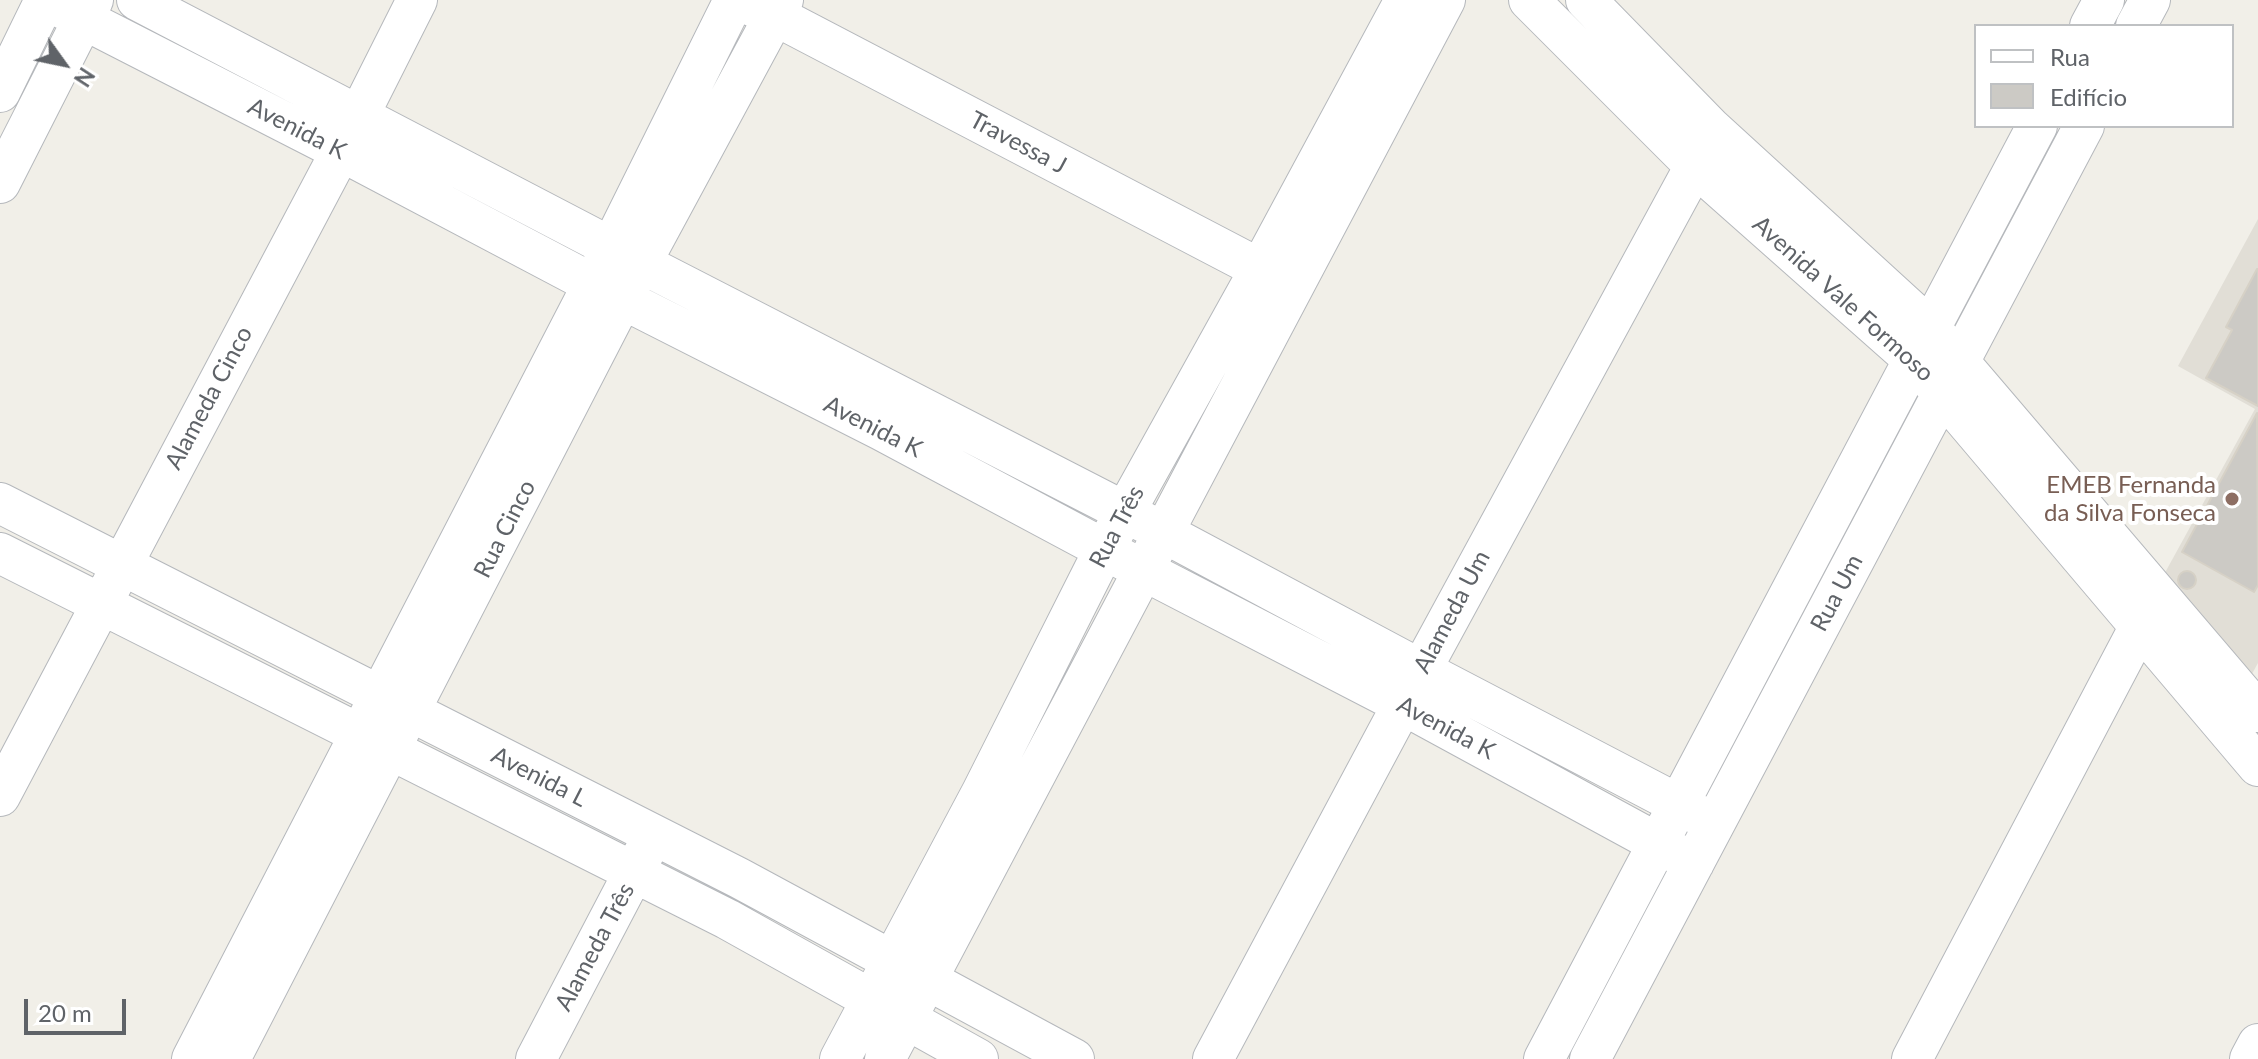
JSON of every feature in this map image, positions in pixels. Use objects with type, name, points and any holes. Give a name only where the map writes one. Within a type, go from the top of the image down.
[{"type":"street","name":"Avenida K","points":[[46,0],[88,10],[341,151],[881,430],[1143,570],[1679,803],[1714,823]]},
{"type":"street","points":[[0,92],[46,0]]},
{"type":"street","name":"Avenida K","points":[[137,0],[1163,532],[1657,843],[1694,863]]},
{"type":"street","name":"Alameda Cinco","points":[[0,796],[341,151],[417,0]]},
{"type":"street","name":"Travessa J","points":[[735,0],[779,8],[1260,269]]},
{"type":"street","name":"Rua Cinco","points":[[230,1059],[375,742],[626,255],[735,0]]},
{"type":"street","name":"Rua Três","points":[[840,1059],[989,778],[1105,548],[1405,0]]},
{"type":"street","name":"Rua Três","points":[[885,1059],[1445,0]]},
{"type":"street","name":"Avenida Vale Formoso","points":[[1529,0],[1695,166],[1923,344]]},
{"type":"street","name":"Avenida Vale Formoso","points":[[1586,0],[1923,344],[2258,712]]},
{"type":"street","points":[[2091,24],[2104,0]]},
{"type":"street","points":[[2137,24],[2150,0]]},
{"type":"street","name":"Rua Cinco","points":[[626,255],[779,8]]},
{"type":"street","points":[[0,183],[88,10]]},
{"type":"street","name":"Rua Um","points":[[1544,1059],[2036,128]]},
{"type":"street","name":"Rua Um","points":[[1590,1059],[2083,128]]},
{"type":"street","name":"Alameda Um","points":[[1213,1059],[1695,166]]},
{"type":"street","name":"Avenida Vale Formoso","points":[[1952,377],[2140,626],[2258,766]]},
{"type":"street","name":"Avenida L","points":[[0,503],[653,834],[928,978],[1074,1059]]},
{"type":"street","name":"Avenida L","points":[[0,553],[727,919],[978,1059]]},
{"type":"street","points":[[1912,1059],[2140,626]]},
{"type":"street","name":"Rua Cinco","points":[[192,1059],[375,742]]},
{"type":"street","name":"Alameda Três","points":[[536,1059],[653,834]]},
{"type":"street","points":[[2250,1059],[2258,1044]]},
{"type":"shaded area","name":"EMEB Fernanda da Silva Fonseca","points":[[2258,219],[2258,663],[2243,690],[2156,589],[2255,409],[2178,366]]},
{"type":"building","points":[[2257,269],[2258,406],[2206,378],[2232,330],[2226,327]]},
{"type":"building","points":[[2257,413],[2258,585],[2254,592],[2182,552]]},
{"type":"building","points":[[2187,571],[2196,580],[2187,589],[2178,580]]},
{"type":"place","name":"EMEB Fernanda da Silva Fonseca","points":[[2232,499]]}]
